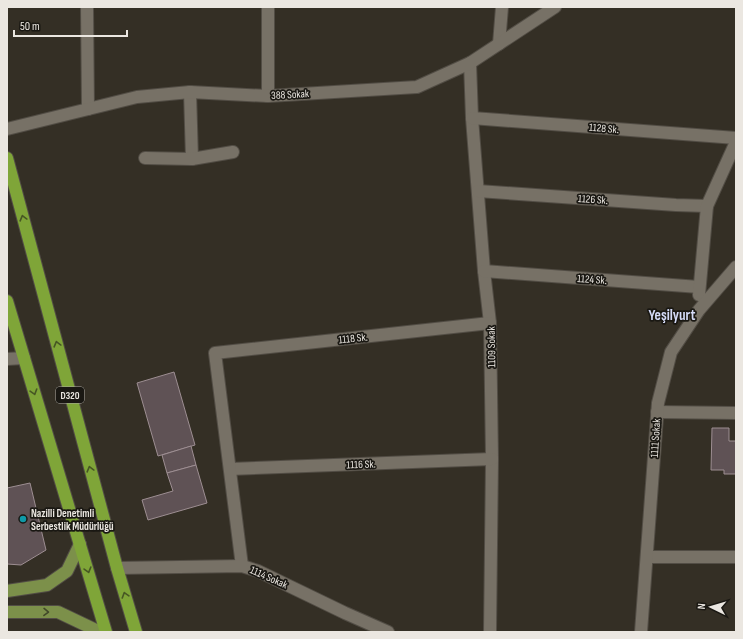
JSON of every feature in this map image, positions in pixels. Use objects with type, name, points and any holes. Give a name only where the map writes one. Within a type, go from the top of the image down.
[{"type":"highway","name":"D320","points":[[7,158],[116,568],[136,632]]},
{"type":"highway","points":[[7,301],[106,632]]},
{"type":"main road","points":[[7,591],[47,585],[67,571],[80,544]]},
{"type":"main road","points":[[7,612],[58,612],[100,632]]},
{"type":"street","points":[[87,7],[88,109]]},
{"type":"street","points":[[268,7],[268,96]]},
{"type":"street","points":[[499,44],[502,7]]},
{"type":"street","name":"388 Sokak","points":[[7,129],[137,97],[190,92],[268,96],[417,87],[470,63],[555,7]]},
{"type":"street","name":"1109 Sokak","points":[[470,63],[472,118],[484,271],[490,323],[492,459],[490,632]]},
{"type":"street","points":[[190,92],[192,159]]},
{"type":"street","name":"1128 Sk.","points":[[472,118],[736,138]]},
{"type":"street","points":[[699,310],[699,287],[707,206],[736,142]]},
{"type":"street","points":[[145,158],[192,159],[234,152]]},
{"type":"street","name":"1126 Sk.","points":[[478,191],[707,206]]},
{"type":"street","name":"1111 Sokak","points":[[641,632],[657,412],[671,352],[699,310],[736,267]]},
{"type":"street","name":"1124 Sk.","points":[[484,271],[699,287]]},
{"type":"street","name":"1118 Sk.","points":[[230,469],[215,353],[490,323]]},
{"type":"street","points":[[7,359],[24,358]]},
{"type":"street","points":[[657,412],[736,413]]},
{"type":"street","name":"1116 Sk.","points":[[230,469],[492,459]]},
{"type":"street","points":[[230,469],[242,566]]},
{"type":"street","points":[[647,557],[736,557]]},
{"type":"street","name":"1114 Sokak","points":[[116,568],[242,566],[388,632]]},
{"type":"building","points":[[174,372],[195,445],[158,456],[137,383]]},
{"type":"building","points":[[712,428],[729,428],[729,441],[736,441],[736,474],[724,474],[724,470],[711,470]]},
{"type":"building","points":[[191,446],[196,465],[167,473],[162,455]]},
{"type":"building","points":[[196,465],[207,503],[148,520],[142,500],[173,491],[167,473]]},
{"type":"building","name":"Nazilli Denetimli Serbestlik Müdürlüğü","points":[[30,483],[46,550],[21,565],[7,564],[7,488]]},
{"type":"place","name":"Nazilli Denetimli Serbestlik Müdürlüğü","points":[[23,519]]},
{"type":"district","name":"Yeşilyurt","points":[[672,315]]}]
